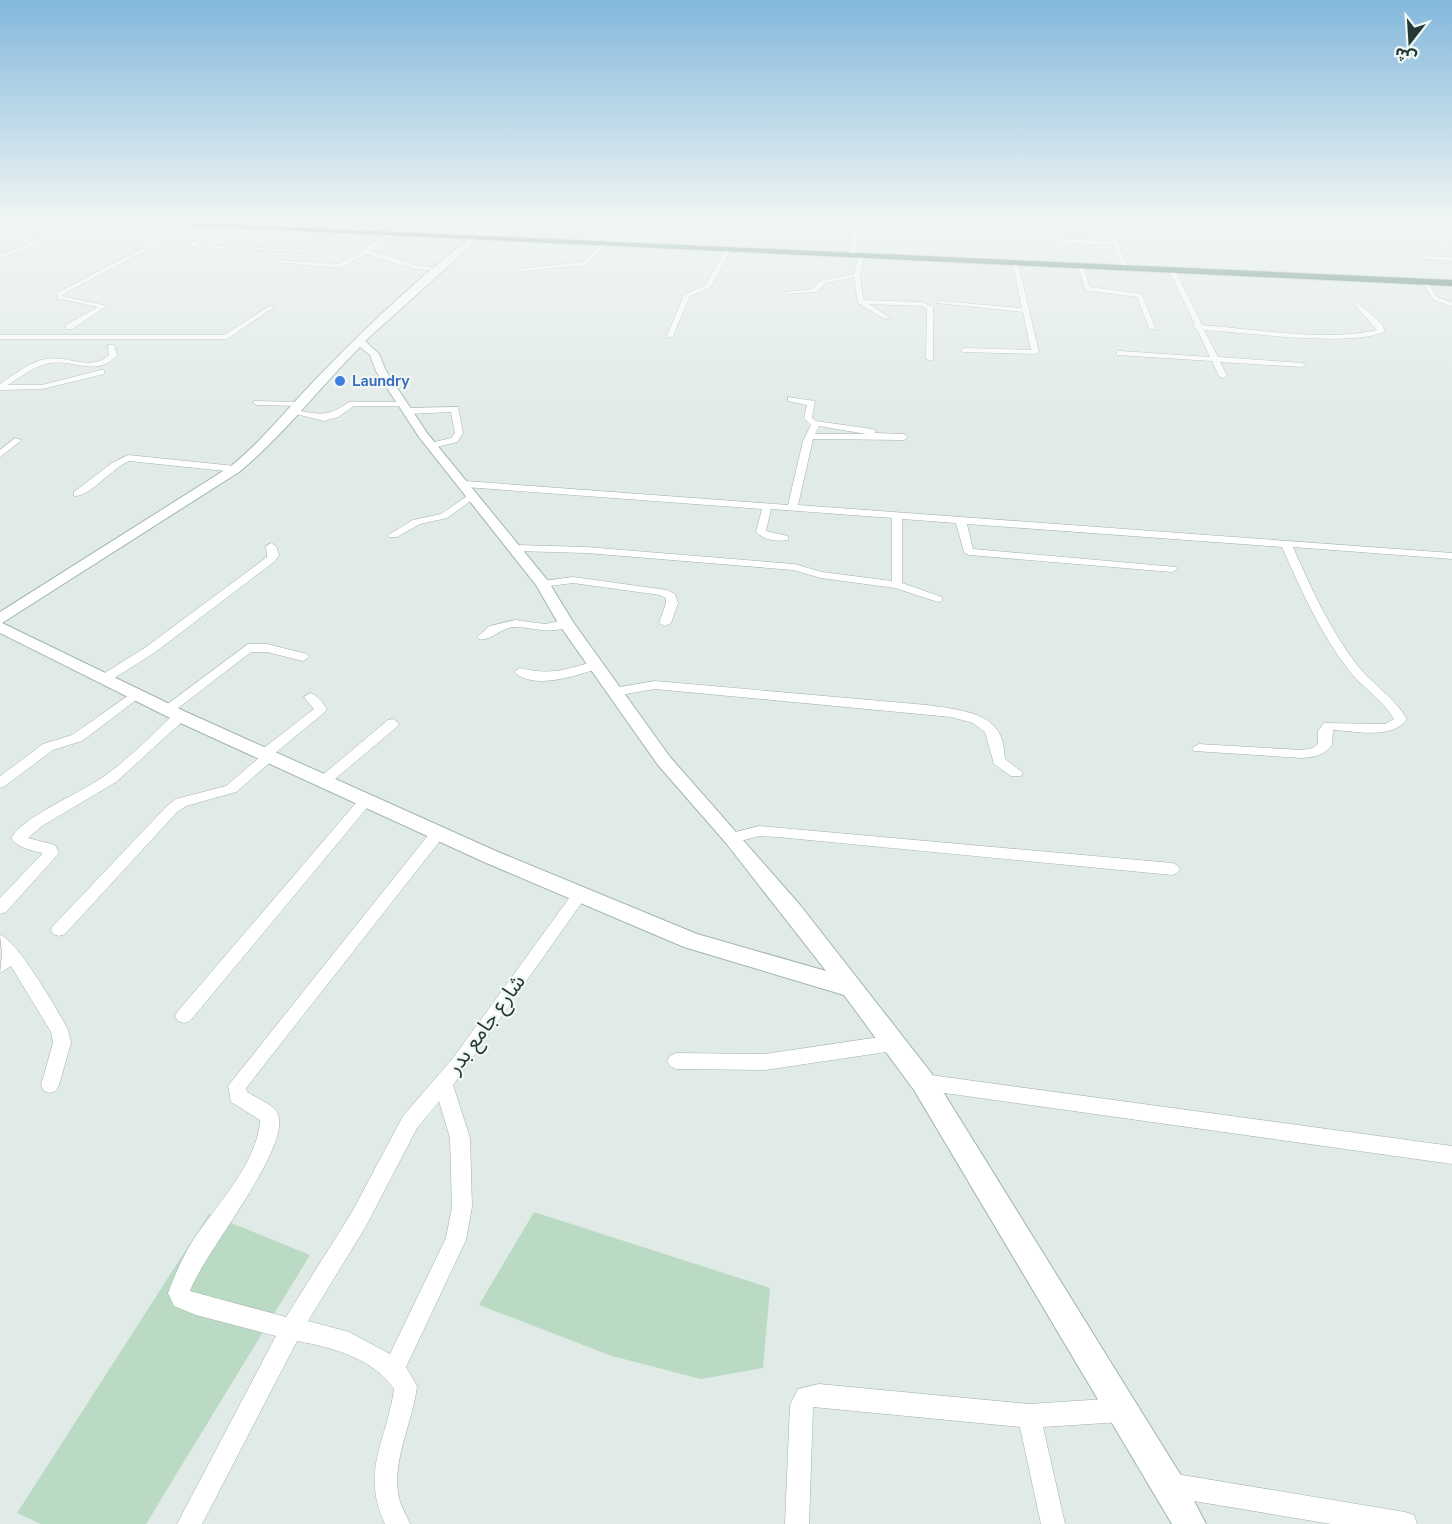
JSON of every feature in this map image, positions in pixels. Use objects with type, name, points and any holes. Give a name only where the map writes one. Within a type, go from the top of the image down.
[{"type":"street","points":[[65,290],[58,297],[104,308],[69,327]]},
{"type":"street","points":[[374,341],[421,290]]},
{"type":"street","points":[[209,491],[261,448],[427,290]]},
{"type":"street","points":[[669,336],[687,295],[699,290]]},
{"type":"street","points":[[788,292],[815,290]]},
{"type":"street","points":[[859,290],[860,302]]},
{"type":"street","points":[[964,350],[1035,352],[1022,290]]},
{"type":"street","points":[[1097,290],[1140,295],[1153,328]]},
{"type":"street","points":[[1181,290],[1223,376]]},
{"type":"street","points":[[1430,290],[1436,299],[1452,304]]},
{"type":"street","points":[[860,302],[887,318]]},
{"type":"street","points":[[860,302],[930,307],[930,359]]},
{"type":"street","points":[[940,303],[1026,310]]},
{"type":"street","points":[[1197,327],[1327,335],[1373,334],[1381,331],[1379,326],[1356,304]]},
{"type":"street","points":[[0,337],[227,337],[271,307]]},
{"type":"street","points":[[374,341],[381,371],[423,435],[543,584],[566,623],[664,761],[733,838],[793,911],[923,1082],[1169,1485],[1190,1524]]},
{"type":"street","points":[[0,387],[47,361],[100,365],[113,355],[111,347]]},
{"type":"street","points":[[1120,353],[1302,365]]},
{"type":"street","points":[[0,387],[53,386],[101,372]]},
{"type":"street","points":[[791,399],[812,403],[808,418],[815,429],[807,441],[792,509]]},
{"type":"street","points":[[257,403],[300,409],[324,418],[335,415],[352,404],[455,410],[459,433],[454,440],[433,445]]},
{"type":"street","points":[[0,626],[209,491],[269,448],[300,409]]},
{"type":"street","points":[[813,423],[852,427],[904,437]]},
{"type":"street","points":[[811,436],[841,438],[885,435]]},
{"type":"street","points":[[0,454],[18,440]]},
{"type":"street","points":[[77,494],[95,484],[118,462],[128,458],[235,469]]},
{"type":"street","points":[[393,535],[417,522],[444,516],[469,490],[767,507],[1452,556]]},
{"type":"street","points":[[767,507],[761,532],[767,536],[784,538]]},
{"type":"street","points":[[897,516],[897,585]]},
{"type":"street","points":[[962,521],[969,552],[1172,569]]},
{"type":"street","points":[[1199,748],[1302,754],[1317,752],[1325,745],[1325,731],[1329,726],[1385,728],[1396,725],[1401,719],[1396,709],[1355,670],[1336,643],[1286,544]]},
{"type":"street","points":[[104,679],[150,650],[271,559],[274,555],[271,546]]},
{"type":"street","points":[[516,549],[586,550],[794,567],[821,575],[897,585],[938,599]]},
{"type":"street","points":[[543,584],[573,580],[663,592],[671,596],[672,603],[665,623]]},
{"type":"street","points":[[483,637],[493,627],[503,624],[553,627],[566,623]]},
{"type":"street","points":[[0,626],[174,713],[438,833],[580,894],[692,941],[849,987]]},
{"type":"street","points":[[0,908],[52,853],[50,849],[26,844],[18,838],[37,821],[101,786],[124,769],[174,713],[248,648],[267,648],[303,657]]},
{"type":"street","points":[[520,672],[542,679],[552,679],[596,665]]},
{"type":"street","points":[[614,692],[655,685],[927,709],[956,714],[991,730],[999,761],[1016,773]]},
{"type":"street","points":[[0,783],[48,747],[77,738],[136,693]]},
{"type":"street","points":[[59,930],[172,809],[195,797],[231,789],[321,709],[310,697]]},
{"type":"street","points":[[324,781],[393,723]]},
{"type":"street","points":[[184,1016],[366,800]]},
{"type":"street","points":[[733,838],[759,831],[778,832],[1172,869]]},
{"type":"street","points":[[399,1524],[387,1499],[386,1481],[405,1408],[406,1386],[394,1369],[349,1343],[325,1335],[291,1329],[196,1304],[182,1298],[179,1293],[191,1266],[261,1155],[272,1125],[269,1116],[238,1096],[237,1086],[438,833]]},
{"type":"street","name":"شارع جامع بدر","points":[[394,1369],[456,1240],[462,1207],[460,1138],[443,1083],[580,894]]},
{"type":"street","points":[[0,941],[6,960],[59,1030],[62,1043],[50,1085]]},
{"type":"street","points":[[676,1061],[765,1062],[893,1043]]},
{"type":"street","points":[[923,1082],[1452,1155]]},
{"type":"street","points":[[189,1524],[291,1329],[359,1219],[410,1122],[443,1083]]},
{"type":"street","points":[[797,1524],[801,1405],[806,1397],[819,1395],[1029,1416],[1123,1410]]},
{"type":"street","points":[[1029,1416],[1053,1524]]},
{"type":"street","points":[[1169,1485],[1405,1524]]},
{"type":"green space","points":[[534,1212],[770,1288],[763,1368],[701,1379],[612,1356],[479,1305]]},
{"type":"green space","points":[[209,1214],[310,1255],[146,1524],[41,1524],[17,1513]]},
{"type":"place","name":"Laundry","points":[[340,381]]}]
